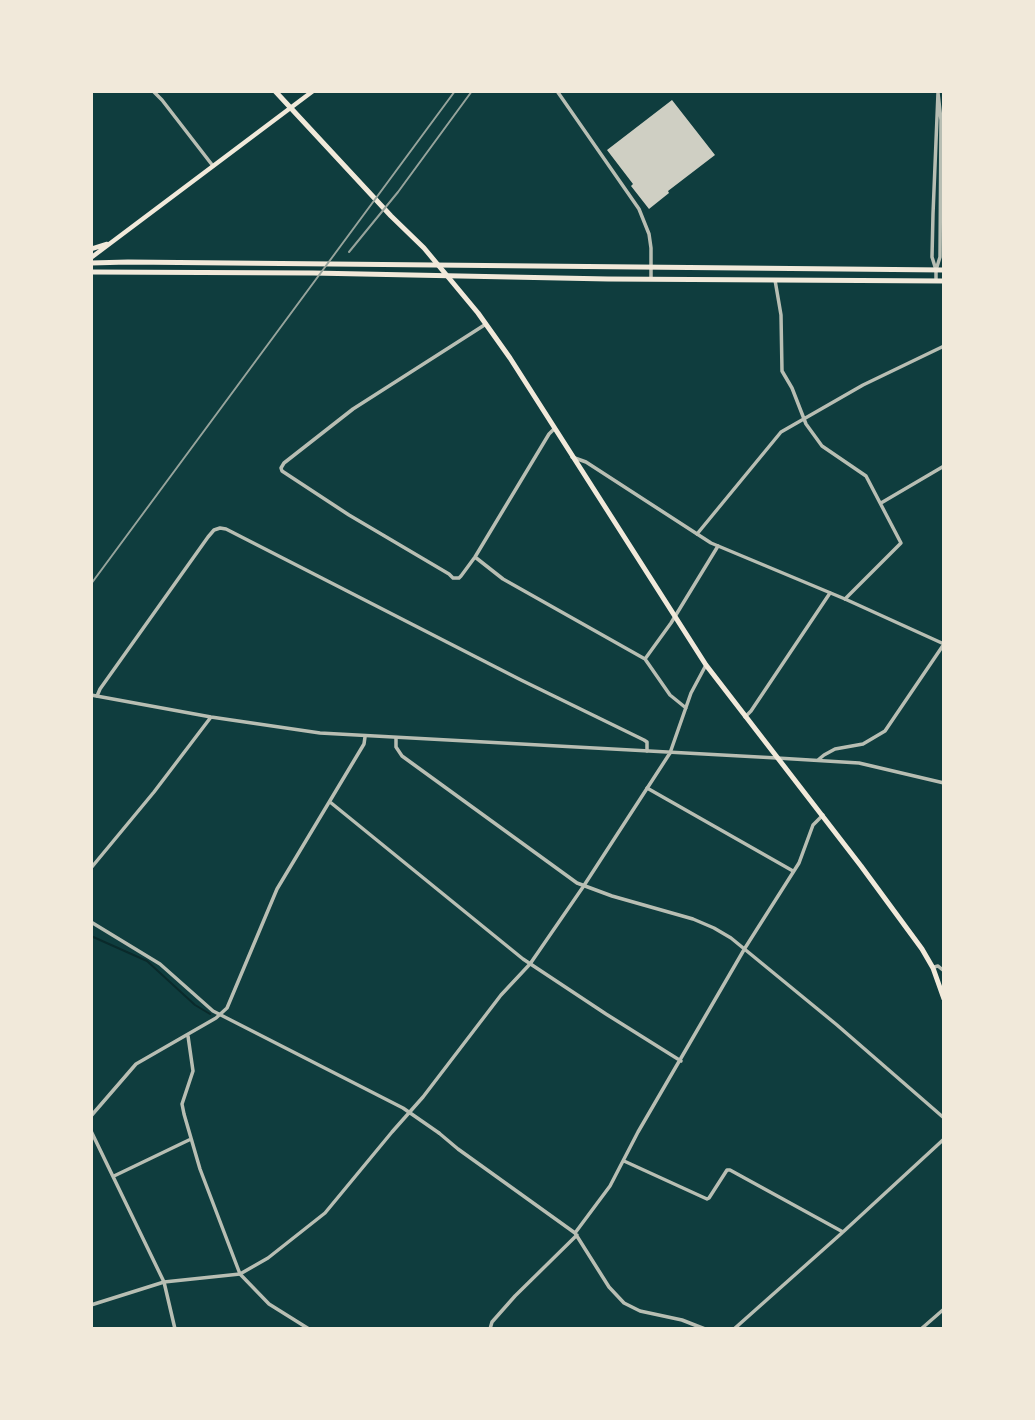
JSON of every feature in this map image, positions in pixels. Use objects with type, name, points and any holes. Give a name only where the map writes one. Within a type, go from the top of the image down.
[{"type":"main road","points":[[275,91],[368,192],[411,234],[486,324],[706,665],[922,949],[933,968],[944,999]]},
{"type":"main road","points":[[92,257],[313,91]]},
{"type":"main road","points":[[91,249],[111,242]]},
{"type":"main road","points":[[91,263],[944,270]]},
{"type":"main road","points":[[91,272],[944,281]]},
{"type":"street","points":[[153,91],[213,166]]},
{"type":"street","points":[[557,91],[639,209],[649,234],[651,279]]},
{"type":"street","points":[[936,281],[932,257],[932,225],[938,92]]},
{"type":"street","points":[[775,280],[781,305],[782,371],[804,419],[822,446],[866,476],[901,544],[845,600]]},
{"type":"street","points":[[486,324],[353,409],[281,468],[282,471],[453,578],[461,576],[475,557],[554,429]]},
{"type":"street","points":[[696,534],[778,434],[863,385],[944,346]]},
{"type":"street","points":[[572,457],[586,463],[718,546],[944,644],[885,731],[863,744],[835,749],[818,761]]},
{"type":"street","points":[[881,503],[944,466]]},
{"type":"street","points":[[97,696],[208,537],[220,528],[644,740],[648,751]]},
{"type":"street","points":[[645,659],[718,546]]},
{"type":"street","points":[[475,557],[503,579],[645,659],[670,695],[686,708]]},
{"type":"street","points":[[746,717],[830,593]]},
{"type":"street","points":[[91,1305],[164,1282],[240,1274],[288,1244],[325,1213],[431,1087],[500,995],[530,964],[670,752],[695,684],[706,665]]},
{"type":"street","points":[[91,695],[320,733],[859,763],[944,783]]},
{"type":"street","points":[[91,869],[211,717]]},
{"type":"street","points":[[91,1116],[136,1064],[221,1015],[230,1003],[277,889],[364,744],[365,737]]},
{"type":"street","points":[[396,738],[396,747],[402,756],[583,887],[693,919],[724,933],[944,1118]]},
{"type":"street","points":[[647,788],[793,872]]},
{"type":"street","points":[[330,802],[530,964],[681,1060]]},
{"type":"street","points":[[491,1329],[492,1322],[515,1296],[576,1234],[610,1186],[638,1132],[745,948],[799,863],[811,830],[822,815]]},
{"type":"street","points":[[91,922],[160,964],[213,1012],[410,1112],[576,1234],[609,1287],[624,1303],[640,1311],[682,1320],[705,1329]]},
{"type":"street","points":[[933,968],[938,966],[944,971]]},
{"type":"street","points":[[188,1034],[193,1071],[182,1104],[203,1178],[240,1274],[270,1304],[309,1329]]},
{"type":"street","points":[[91,1131],[164,1282],[175,1329]]},
{"type":"street","points":[[114,1176],[191,1139]]},
{"type":"street","points":[[734,1329],[944,1139]]},
{"type":"street","points":[[624,1161],[707,1199],[727,1170],[730,1170],[843,1232]]},
{"type":"street","points":[[921,1329],[944,1308]]},
{"type":"building","points":[[672,100],[715,155],[649,209],[607,150]]},
{"type":"waterway","points":[[91,936],[147,961],[195,1005],[210,1014]]},
{"type":"railway","points":[[91,584],[455,91]]},
{"type":"railway","points":[[349,252],[398,192],[472,91]]}]
